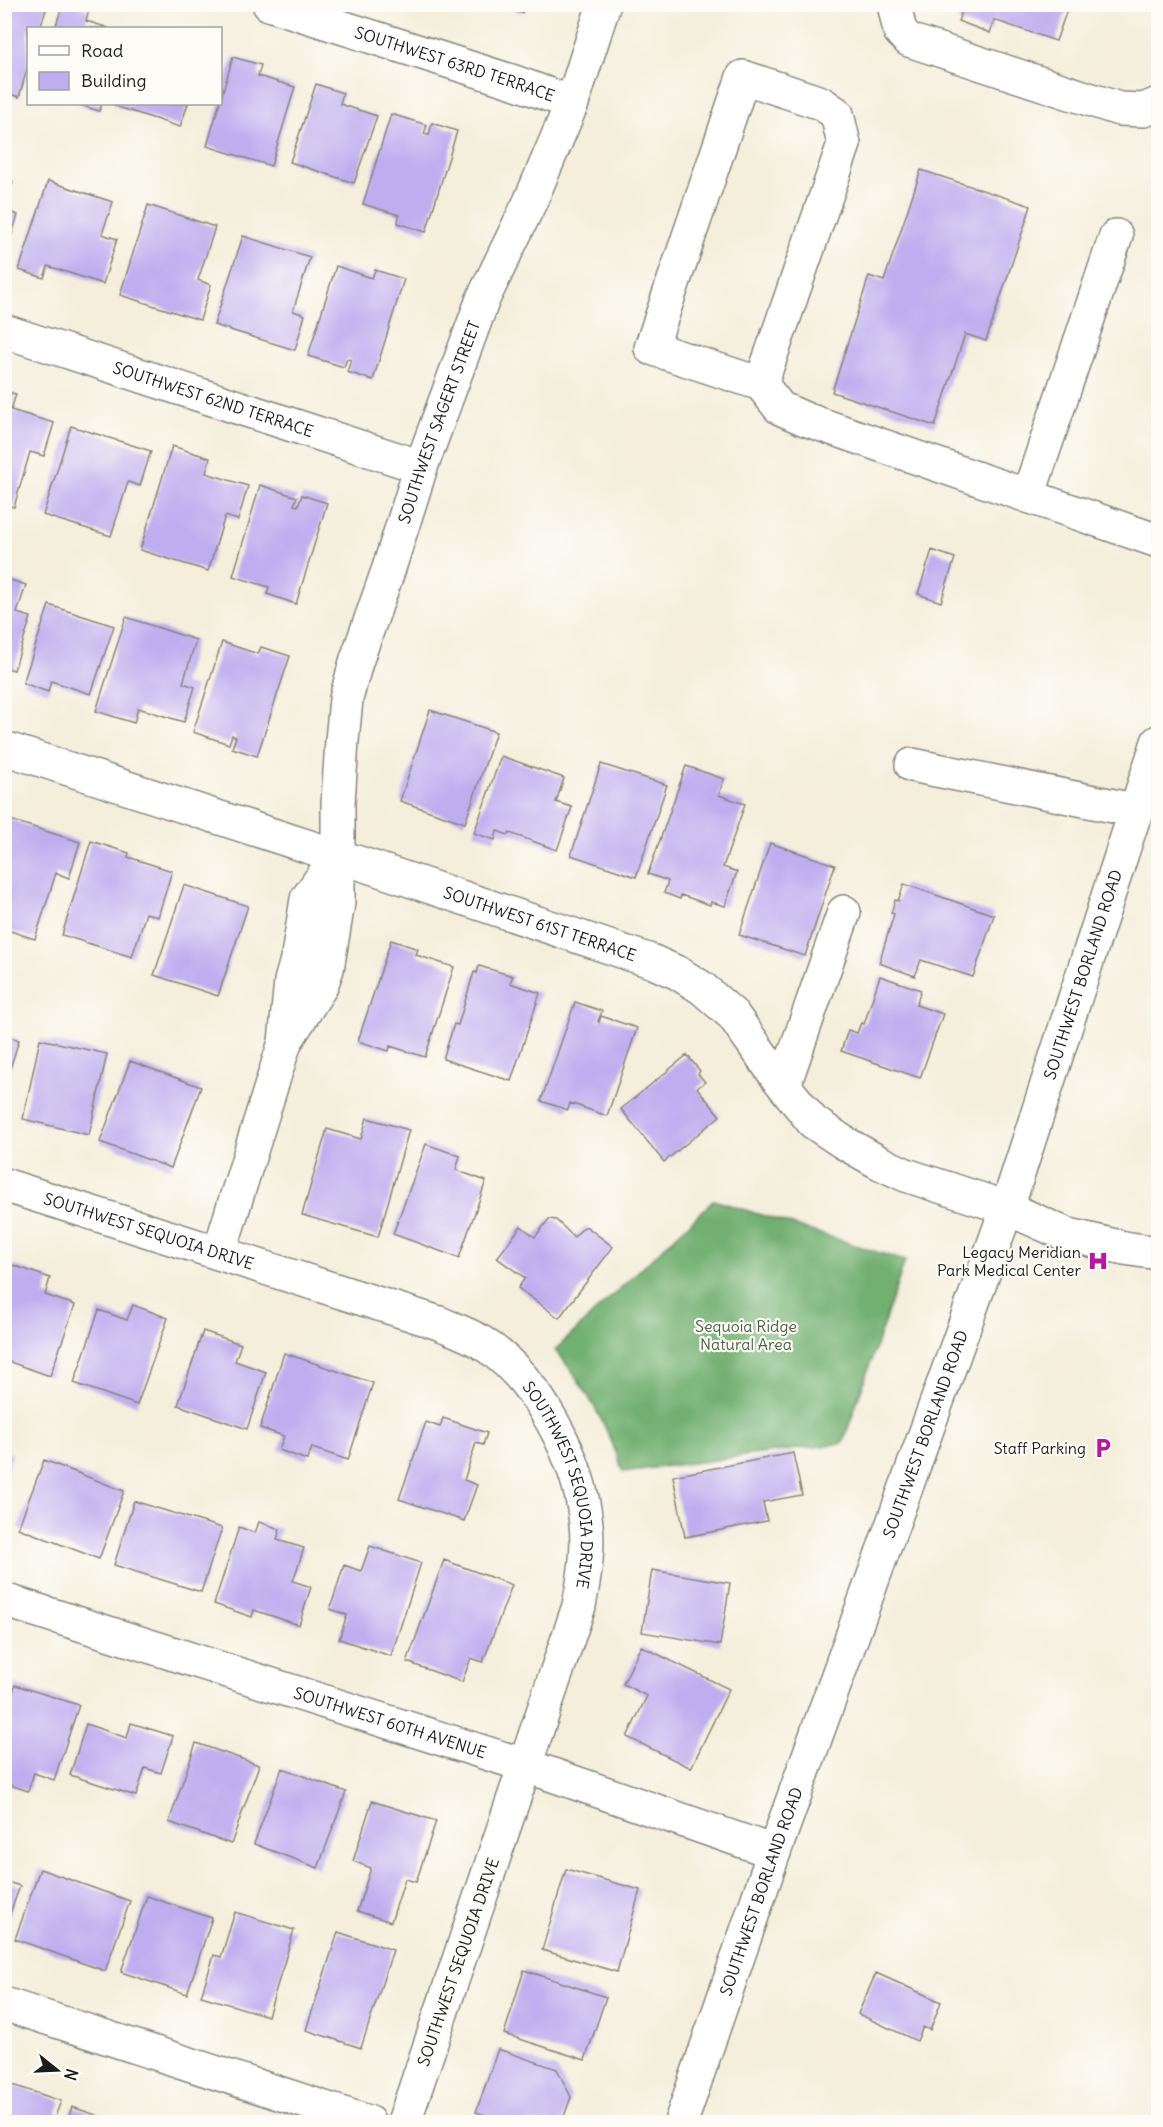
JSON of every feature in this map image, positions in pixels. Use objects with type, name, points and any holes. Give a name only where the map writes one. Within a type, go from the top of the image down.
[{"type":"street","name":"SOUTHWEST 63RD TERRACE","points":[[269,4],[503,78],[572,103]]},
{"type":"street","name":"SOUTHWEST SAGERT STREET","points":[[337,856],[338,803],[346,699],[356,662],[422,467],[483,299],[530,202],[572,103],[604,4]]},
{"type":"street","points":[[894,4],[900,31],[909,40],[1119,110],[1144,110],[1158,104]]},
{"type":"street","points":[[761,384],[844,144],[837,114],[821,103],[743,77],[651,348],[761,384],[780,408],[805,419],[1158,541]]},
{"type":"street","points":[[1028,496],[1116,236]]},
{"type":"street","name":"SOUTHWEST 62ND TERRACE","points":[[4,331],[422,467]]},
{"type":"street","name":"SOUTHWEST BORLAND ROAD","points":[[681,2122],[774,1852],[1007,1208],[1138,811],[1158,742]]},
{"type":"street","name":"SOUTHWEST 61ST TERRACE","points":[[4,748],[651,961],[678,973],[702,988],[733,1015],[813,1122],[880,1163],[1007,1208],[1065,1234],[1124,1248],[1158,1253]]},
{"type":"street","points":[[912,765],[1138,811]]},
{"type":"street","points":[[219,1253],[285,1042],[291,981],[298,956],[307,899],[337,856]]},
{"type":"street","points":[[784,1085],[844,912]]},
{"type":"street","name":"SOUTHWEST SEQUOIA DRIVE","points":[[4,1185],[439,1323],[460,1332],[481,1342],[505,1361],[539,1399],[562,1440],[578,1484],[586,1524],[586,1567],[579,1606],[404,2122]]},
{"type":"street","name":"SOUTHWEST 60TH AVENUE","points":[[4,1600],[524,1765],[774,1852]]},
{"type":"street","points":[[4,2004],[368,2122]]},
{"type":"green space","name":"Sequoia Ridge Natural Area","points":[[714,1200],[905,1261],[843,1443],[623,1472],[611,1439],[595,1408],[555,1350]]},
{"type":"building","points":[[4,4],[48,4],[40,27],[27,27],[27,69],[19,97],[4,92]]},
{"type":"building","points":[[63,4],[71,4],[89,10],[86,21],[106,27],[55,27]]},
{"type":"building","points":[[498,4],[525,4],[522,13]]},
{"type":"building","points":[[951,4],[1069,4],[1056,41],[994,20],[990,33],[958,21],[963,9]]},
{"type":"building","points":[[233,57],[261,65],[258,76],[295,87],[271,166],[207,146],[219,105],[222,105],[222,95]]},
{"type":"building","points":[[316,84],[343,93],[340,104],[377,116],[354,183],[290,162]]},
{"type":"building","points":[[80,105],[102,105],[99,111]]},
{"type":"building","points":[[116,105],[188,105],[180,127]]},
{"type":"building","points":[[391,114],[427,125],[424,134],[429,135],[432,123],[457,131],[426,232],[398,223],[399,215],[363,204]]},
{"type":"building","points":[[921,170],[1031,206],[986,341],[965,334],[935,426],[832,392],[869,276],[884,281]]},
{"type":"building","points":[[4,179],[13,182],[5,205],[4,205]]},
{"type":"building","points":[[48,181],[113,202],[102,234],[117,239],[103,284],[48,266],[44,278],[19,270]]},
{"type":"building","points":[[148,205],[215,227],[198,280],[211,285],[200,320],[120,295]]},
{"type":"building","points":[[4,210],[18,215],[7,251],[4,250]]},
{"type":"building","points":[[243,236],[310,257],[293,311],[305,315],[295,350],[214,325]]},
{"type":"building","points":[[336,266],[372,278],[375,270],[404,279],[373,380],[347,372],[351,360],[347,359],[344,367],[308,356]]},
{"type":"building","points":[[4,391],[16,394],[11,410],[54,423],[44,456],[30,452],[14,507],[4,504]]},
{"type":"building","points":[[71,426],[151,451],[140,486],[128,482],[111,536],[43,515]]},
{"type":"building","points":[[172,446],[210,458],[206,473],[248,486],[238,520],[225,516],[208,571],[140,550]]},
{"type":"building","points":[[260,485],[297,497],[294,505],[298,506],[302,495],[327,503],[296,604],[267,594],[269,587],[233,576]]},
{"type":"building","points":[[932,550],[955,558],[941,602],[918,594]]},
{"type":"building","points":[[4,578],[26,585],[17,613],[31,617],[14,670],[4,667]]},
{"type":"building","points":[[49,605],[114,626],[91,694],[51,681],[48,692],[23,683]]},
{"type":"building","points":[[126,617],[196,640],[183,683],[195,687],[184,722],[138,708],[134,723],[96,711]]},
{"type":"building","points":[[222,642],[258,654],[261,647],[290,656],[257,756],[232,748],[236,737],[232,735],[229,744],[193,732]]},
{"type":"building","points":[[430,710],[496,732],[465,823],[400,801]]},
{"type":"building","points":[[501,756],[564,778],[556,802],[572,807],[557,850],[510,833],[508,835],[497,831],[495,840],[474,833]]},
{"type":"building","points":[[601,764],[667,785],[636,877],[571,855]]},
{"type":"building","points":[[686,766],[724,779],[719,795],[745,804],[723,867],[737,872],[725,906],[711,902],[710,905],[681,895],[680,899],[664,893],[668,881],[648,874]]},
{"type":"building","points":[[4,818],[80,842],[69,878],[56,873],[35,939],[4,929]]},
{"type":"building","points":[[91,841],[129,853],[128,857],[172,871],[158,917],[146,913],[132,957],[62,935]]},
{"type":"building","points":[[770,843],[835,865],[805,956],[739,935]]},
{"type":"building","points":[[904,884],[994,915],[973,977],[921,960],[915,976],[879,963],[894,914],[891,913],[895,900],[898,901]]},
{"type":"building","points":[[184,885],[248,906],[218,996],[154,975]]},
{"type":"building","points":[[391,940],[418,949],[416,955],[454,967],[425,1057],[390,1046],[389,1051],[358,1041]]},
{"type":"building","points":[[479,966],[513,976],[510,983],[540,993],[511,1081],[443,1059],[454,1024],[458,1025],[474,972],[477,973]]},
{"type":"building","points":[[880,976],[921,990],[916,1005],[943,1014],[920,1078],[841,1051],[848,1030],[857,1033],[861,1023],[864,1024]]},
{"type":"building","points":[[575,1002],[602,1011],[599,1022],[601,1016],[637,1028],[607,1116],[570,1103],[568,1110],[541,1101]]},
{"type":"building","points":[[4,1035],[19,1040],[5,1085],[4,1085]]},
{"type":"building","points":[[40,1039],[107,1054],[89,1135],[23,1119]]},
{"type":"building","points":[[687,1055],[700,1071],[698,1074],[705,1082],[697,1088],[720,1116],[664,1162],[621,1109]]},
{"type":"building","points":[[130,1061],[201,1087],[171,1168],[100,1142]]},
{"type":"building","points":[[367,1118],[409,1130],[378,1237],[302,1215],[327,1129],[361,1139]]},
{"type":"building","points":[[426,1144],[460,1156],[456,1170],[486,1181],[459,1258],[393,1234]]},
{"type":"building","points":[[549,1219],[556,1220],[574,1237],[584,1227],[587,1227],[613,1247],[559,1318],[518,1288],[525,1278],[497,1258],[521,1226],[535,1237]]},
{"type":"building","points":[[4,1262],[50,1278],[45,1295],[75,1305],[50,1376],[4,1360]]},
{"type":"building","points":[[133,1305],[168,1318],[137,1405],[74,1383],[99,1310],[127,1320]]},
{"type":"building","points":[[203,1331],[241,1344],[235,1361],[266,1372],[247,1429],[178,1405]]},
{"type":"building","points":[[284,1353],[373,1383],[348,1460],[312,1448],[307,1460],[279,1450],[284,1436],[260,1428]]},
{"type":"building","points":[[443,1418],[487,1433],[483,1445],[476,1443],[464,1480],[477,1485],[464,1521],[399,1499],[426,1422],[440,1427]]},
{"type":"building","points":[[4,1452],[12,1454],[5,1476],[4,1476]]},
{"type":"building","points":[[793,1453],[802,1495],[763,1502],[767,1521],[685,1537],[673,1476]]},
{"type":"building","points":[[44,1460],[124,1491],[99,1559],[18,1528]]},
{"type":"building","points":[[134,1501],[222,1528],[201,1592],[114,1565]]},
{"type":"building","points":[[259,1522],[280,1529],[277,1540],[304,1548],[293,1581],[311,1587],[299,1625],[254,1610],[252,1617],[214,1604],[239,1527],[255,1533]]},
{"type":"building","points":[[370,1546],[421,1563],[391,1656],[339,1639],[347,1615],[330,1609],[344,1565],[361,1571]]},
{"type":"building","points":[[444,1560],[512,1585],[483,1662],[471,1658],[462,1682],[407,1662]]},
{"type":"building","points":[[652,1570],[730,1583],[720,1645],[642,1632]]},
{"type":"building","points":[[641,1646],[729,1689],[691,1768],[627,1737],[647,1696],[623,1684]]},
{"type":"building","points":[[15,1685],[79,1705],[54,1780],[34,1773],[28,1791],[4,1783],[4,1697],[11,1699]]},
{"type":"building","points":[[131,1723],[173,1736],[161,1773],[145,1768],[136,1796],[70,1775],[86,1724],[127,1738]]},
{"type":"building","points":[[196,1743],[259,1765],[231,1844],[169,1822]]},
{"type":"building","points":[[282,1768],[346,1792],[318,1868],[254,1844]]},
{"type":"building","points":[[372,1801],[436,1821],[416,1882],[405,1879],[391,1922],[357,1911],[371,1868],[353,1861]]},
{"type":"building","points":[[40,1869],[130,1901],[105,1971],[15,1939]]},
{"type":"building","points":[[566,1869],[640,1890],[617,1972],[542,1950]]},
{"type":"building","points":[[4,1881],[20,1886],[5,1927],[4,1927]]},
{"type":"building","points":[[147,1896],[212,1918],[187,1994],[121,1972]]},
{"type":"building","points":[[235,1912],[294,1930],[268,2016],[201,1996],[214,1955],[221,1957]]},
{"type":"building","points":[[338,1932],[393,1950],[361,2048],[306,2030]]},
{"type":"building","points":[[524,1970],[606,1997],[585,2060],[504,2034]]},
{"type":"building","points":[[876,1973],[941,2002],[930,2030],[923,2027],[917,2041],[858,2014]]},
{"type":"building","points":[[498,2049],[557,2069],[571,2097],[562,2122],[506,2122],[476,2112]]},
{"type":"building","points":[[4,2082],[61,2101],[53,2122],[4,2122]]},
{"type":"building","points":[[72,2107],[117,2122],[67,2122]]},
{"type":"place","name":"Legacy Meridian Park Medical Center","points":[[1098,1261]]},
{"type":"place","name":"Staff Parking","points":[[1103,1448]]}]
